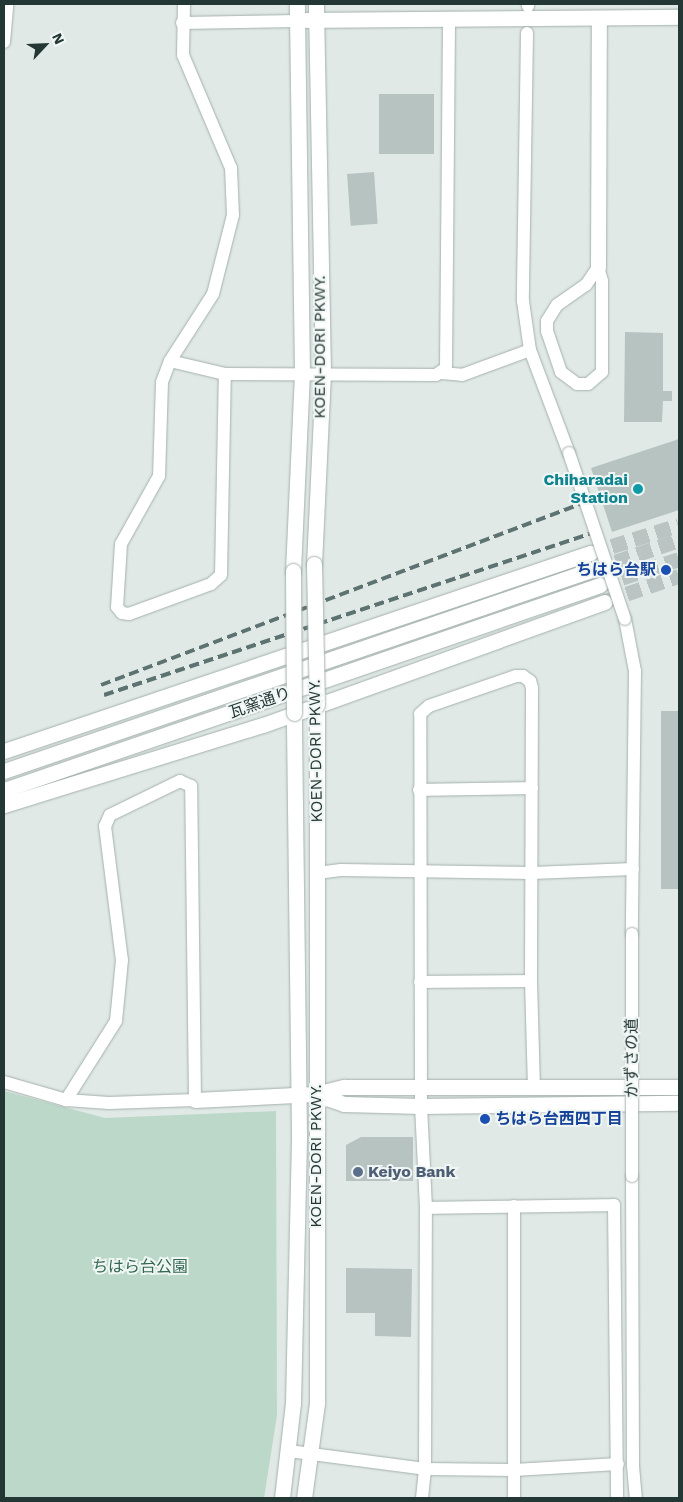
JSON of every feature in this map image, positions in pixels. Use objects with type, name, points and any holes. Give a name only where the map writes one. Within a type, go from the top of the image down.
[{"type":"street","points":[[4,42],[7,4]]},
{"type":"street","points":[[184,4],[182,23],[183,55],[231,168],[233,215],[213,294],[170,361],[162,382],[159,476],[121,544],[117,608],[122,613],[129,614],[211,584],[222,575],[225,374]]},
{"type":"street","name":"KOEN-DORI PKWY.","points":[[282,1498],[289,1452],[293,1403],[298,1095],[293,571],[302,373],[297,4]]},
{"type":"street","name":"KOEN-DORI PKWY.","points":[[304,1498],[317,1403],[315,1094],[318,873],[314,564],[323,372],[316,4]]},
{"type":"street","points":[[182,23],[316,20],[679,18]]},
{"type":"street","points":[[598,267],[578,293],[557,305],[547,321],[547,331],[561,372],[577,384],[588,384],[602,372],[602,281],[598,267],[599,19]]},
{"type":"street","points":[[170,361],[225,374],[323,372],[436,375],[441,372],[448,360],[450,20]]},
{"type":"street","name":"かずさの道","points":[[527,33],[523,301],[530,350],[569,453],[625,619],[636,670],[632,934],[632,1466],[636,1498]]},
{"type":"street","points":[[441,372],[462,375],[530,350]]},
{"type":"street","points":[[6,750],[590,553]]},
{"type":"street","name":"瓦窯通り","points":[[4,770],[594,569]]},
{"type":"street","name":"瓦窯通り","points":[[4,790],[600,585]]},
{"type":"street","points":[[4,805],[294,713],[604,602]]},
{"type":"street","points":[[422,1498],[425,1469],[426,1208],[421,1106],[419,720],[423,710],[523,676],[530,681],[532,688],[531,981],[534,1086]]},
{"type":"street","points":[[66,1100],[116,1021],[122,960],[105,826],[110,815],[180,781],[191,786],[195,1100]]},
{"type":"street","points":[[419,790],[532,788]]},
{"type":"street","points":[[318,873],[341,870],[419,873],[532,873],[633,869]]},
{"type":"street","points":[[420,982],[531,981]]},
{"type":"street","points":[[4,1082],[66,1100],[109,1103],[315,1094],[344,1087],[679,1087]]},
{"type":"street","points":[[315,1094],[344,1104],[421,1106],[679,1103]]},
{"type":"street","points":[[426,1208],[614,1205],[617,1498]]},
{"type":"street","points":[[514,1206],[514,1498]]},
{"type":"street","points":[[289,1452],[425,1469],[514,1470],[618,1464]]},
{"type":"green space","name":"ちはら台公園","points":[[4,1091],[105,1118],[276,1111],[277,1415],[264,1498],[4,1498]]},
{"type":"building","points":[[379,94],[434,94],[434,154],[379,154]]},
{"type":"building","points":[[374,172],[378,224],[351,226],[347,174]]},
{"type":"building","points":[[625,332],[663,333],[663,391],[672,391],[672,401],[663,401],[662,422],[624,422]]},
{"type":"building","name":"Chiharadai Station","points":[[679,439],[679,510],[612,532],[591,468]]},
{"type":"building","points":[[661,711],[679,711],[679,889],[661,889]]},
{"type":"building","points":[[361,1137],[413,1137],[413,1181],[346,1181],[346,1145]]},
{"type":"building","points":[[346,1268],[412,1269],[411,1337],[375,1336],[375,1313],[346,1313]]},
{"type":"tunnel","points":[[590,553],[679,525]]},
{"type":"tunnel","points":[[594,569],[679,540]]},
{"type":"tunnel","points":[[600,585],[679,559]]},
{"type":"tunnel","points":[[605,601],[679,576]]},
{"type":"railway","points":[[101,685],[583,503]]},
{"type":"railway","points":[[104,695],[592,533]]},
{"type":"place","name":"Chiharadai Station","points":[[638,489]]},
{"type":"place","name":"ちはら台駅","points":[[666,570]]},
{"type":"place","name":"ちはら台西四丁目","points":[[485,1119]]},
{"type":"place","name":"Keiyo Bank","points":[[358,1172]]}]
